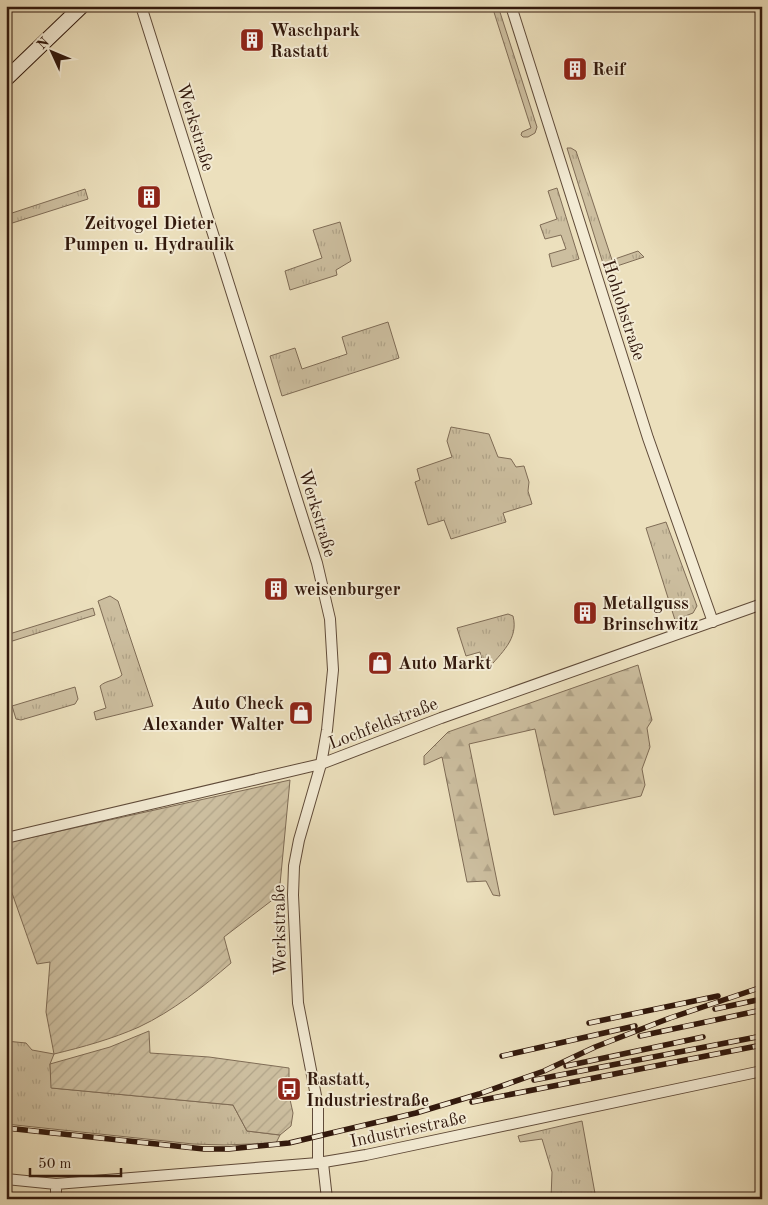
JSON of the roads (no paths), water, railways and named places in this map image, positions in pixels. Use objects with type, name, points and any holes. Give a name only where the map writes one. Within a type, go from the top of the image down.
[{"type":"street","points":[[6,79],[82,6]]},
{"type":"street","name":"Werkstraße","points":[[141,6],[317,563],[327,600],[332,639],[333,670],[327,730],[321,764],[299,840],[294,866],[293,895],[298,1003],[318,1106],[321,1163],[327,1199]]},
{"type":"street","name":"Hohlohstraße","points":[[511,6],[648,438],[713,622]]},
{"type":"street","name":"Lochfeldstraße","points":[[6,838],[321,764],[441,718],[762,604]]},
{"type":"street","name":"Industriestraße","points":[[6,1179],[56,1184],[321,1163],[762,1071]]},
{"type":"street","points":[[56,1184],[56,1199]]},
{"type":"railway","points":[[6,1128],[204,1149],[229,1149],[289,1143],[416,1113],[479,1094],[544,1071],[595,1047],[670,1018],[762,987]]},
{"type":"railway","points":[[589,1023],[718,996]]},
{"type":"railway","points":[[715,1009],[762,999]]},
{"type":"railway","points":[[640,1036],[762,1010]]},
{"type":"railway","points":[[502,1056],[635,1026]]},
{"type":"railway","points":[[534,1080],[762,1036]]},
{"type":"railway","points":[[566,1066],[703,1037]]},
{"type":"railway","points":[[472,1102],[762,1045]]},
{"type":"place","name":"Waschpark Rastatt","points":[[252,40]]},
{"type":"place","name":"Reif","points":[[575,69]]},
{"type":"place","name":"Zeitvogel Dieter Pumpen u. Hydraulik","points":[[149,197]]},
{"type":"place","name":"weisenburger","points":[[276,589]]},
{"type":"place","name":"Metallguss Brinschwitz","points":[[585,613]]},
{"type":"place","name":"Auto Markt","points":[[380,663]]},
{"type":"place","name":"Auto Check Alexander Walter","points":[[301,713]]},
{"type":"place","name":"Rastatt, Industriestraße","points":[[289,1089]]}]
